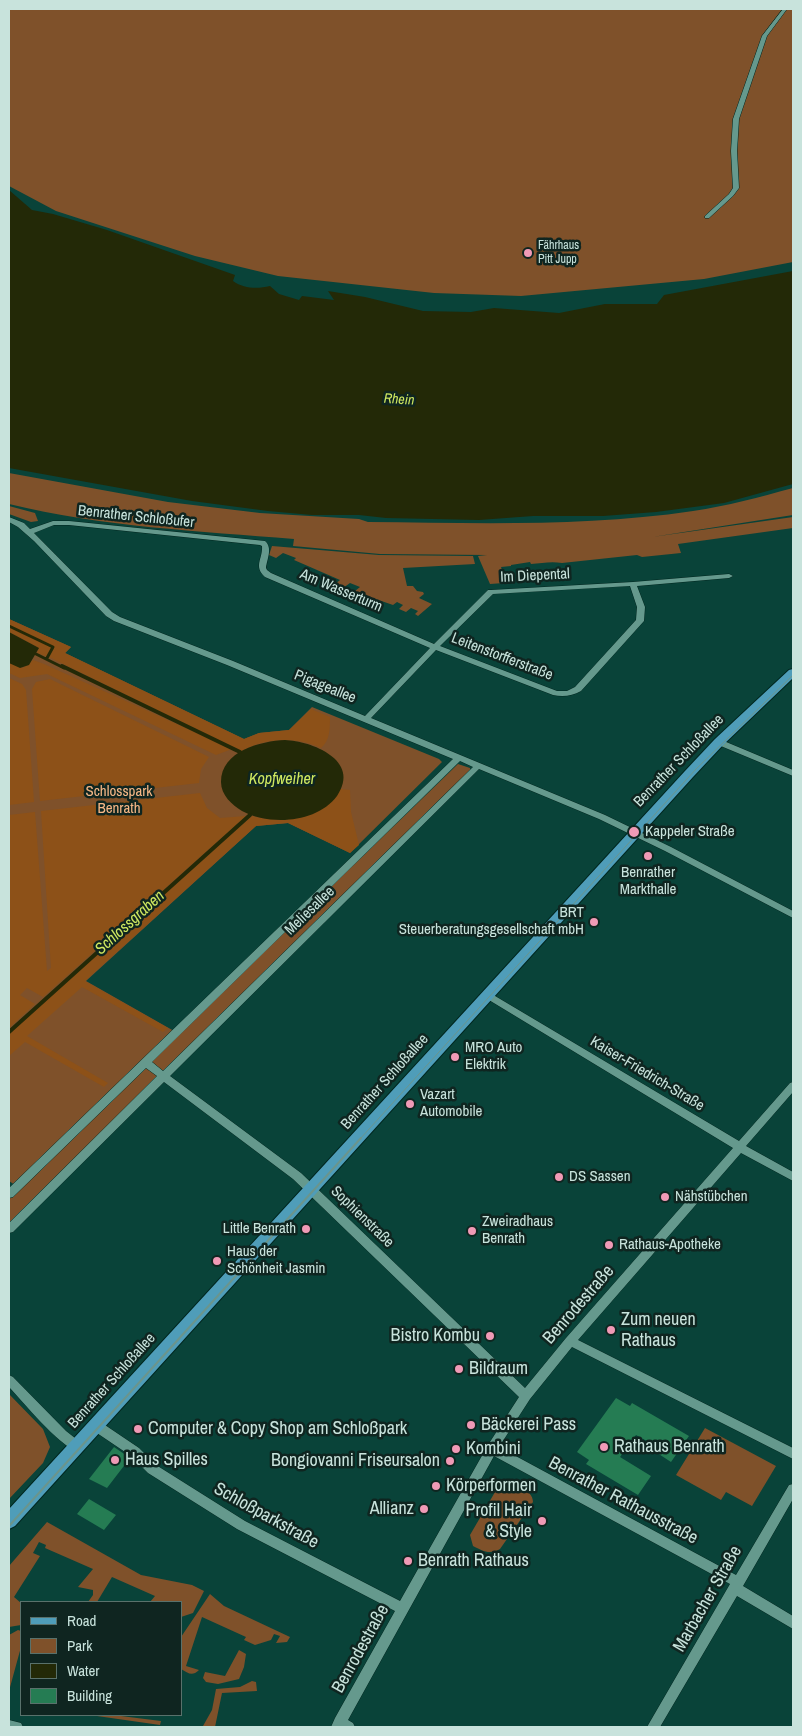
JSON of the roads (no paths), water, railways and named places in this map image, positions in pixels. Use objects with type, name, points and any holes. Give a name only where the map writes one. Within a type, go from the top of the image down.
[{"type":"main road","name":"Benrather Schloßallee","points":[[9,1521],[719,742],[793,672]]},
{"type":"street","points":[[707,217],[731,196],[736,188],[734,151],[736,119],[765,36],[785,9]]},
{"type":"street","points":[[9,519],[29,532]]},
{"type":"street","name":"Benrather Schloßufer","points":[[29,532],[53,524],[68,523],[176,536],[256,542],[265,545]]},
{"type":"street","name":"Pigageallee","points":[[29,532],[109,614],[117,618],[366,719],[635,833]]},
{"type":"street","name":"Am Wasserturm","points":[[265,545],[267,550],[262,567],[263,571],[268,575],[435,647]]},
{"type":"street","name":"Im Diepental","points":[[366,719],[490,592],[633,584],[729,576]]},
{"type":"street","name":"Leitenstorfferstraße","points":[[435,647],[556,693],[571,694],[578,689],[640,621],[642,616],[640,605],[633,584]]},
{"type":"street","points":[[719,742],[793,773]]},
{"type":"street","name":"Meliesallee","points":[[9,1194],[459,758]]},
{"type":"street","name":"Meliesallee","points":[[9,1229],[478,766]]},
{"type":"street","points":[[635,833],[793,915]]},
{"type":"street","name":"Kaiser-Friedrich-Straße","points":[[487,995],[793,1177]]},
{"type":"street","points":[[145,1062],[162,1076]]},
{"type":"street","name":"Sophienstraße","points":[[162,1076],[297,1176],[526,1396]]},
{"type":"street","name":"Benrodestraße","points":[[342,1726],[403,1609],[492,1449],[526,1396],[570,1341],[793,1086]]},
{"type":"street","points":[[570,1341],[793,1454]]},
{"type":"street","points":[[9,1380],[62,1435],[76,1446]]},
{"type":"street","name":"Schloßparkstraße","points":[[95,1425],[135,1452],[152,1469],[241,1526],[403,1609]]},
{"type":"street","name":"Benrather Rathausstraße","points":[[492,1449],[736,1585],[793,1623]]},
{"type":"street","name":"Marbacher Straße","points":[[653,1727],[793,1489]]},
{"type":"street","points":[[9,1726],[17,1727]]},
{"type":"water","name":"Rhein","points":[[9,190],[32,210],[53,214],[107,230],[235,275],[233,281],[242,286],[261,288],[270,286],[279,294],[299,300],[302,296],[334,300],[328,291],[365,297],[423,311],[471,312],[494,308],[559,313],[605,304],[657,304],[664,295],[793,271],[793,484],[724,503],[656,512],[603,516],[533,516],[479,520],[312,515],[268,511],[192,501],[9,468]]},
{"type":"water","points":[[9,632],[39,648],[29,665],[20,668],[9,663]]},
{"type":"water","name":"Kopfweiher","points":[[285,740],[308,744],[330,755],[338,763],[343,772],[343,783],[337,796],[318,812],[306,817],[292,819],[266,819],[253,816],[234,806],[221,787],[223,771],[228,762],[235,755],[254,746]]},
{"type":"waterway","points":[[9,626],[53,647],[47,658]]},
{"type":"waterway","points":[[36,654],[64,668]]},
{"type":"waterway","points":[[62,666],[240,752]]},
{"type":"waterway","name":"Schlossgraben","points":[[9,1032],[250,815]]},
{"type":"tram line","points":[[360,1139],[696,769],[793,675]]},
{"type":"tram line","points":[[9,1526],[361,1138]]},
{"type":"place","name":"Fährhaus Pitt Jupp","points":[[528,253]]},
{"type":"place","name":"Kappeler Straße","points":[[634,832]]},
{"type":"place","name":"Benrather Markthalle","points":[[648,856]]},
{"type":"place","name":"BRT Steuerberatungsgesellschaft mbH","points":[[594,922]]},
{"type":"place","name":"MRO Auto Elektrik","points":[[455,1057]]},
{"type":"place","name":"Vazart Automobile","points":[[410,1104]]},
{"type":"place","name":"DS Sassen","points":[[559,1177]]},
{"type":"place","name":"Nähstübchen","points":[[665,1197]]},
{"type":"place","name":"Little Benrath","points":[[306,1229]]},
{"type":"place","name":"Zweiradhaus Benrath","points":[[472,1231]]},
{"type":"place","name":"Rathaus-Apotheke","points":[[609,1245]]},
{"type":"place","name":"Haus der Schönheit Jasmin","points":[[217,1261]]},
{"type":"place","name":"Zum neuen Rathaus","points":[[611,1330]]},
{"type":"place","name":"Bistro Kombu","points":[[490,1336]]},
{"type":"place","name":"Bildraum","points":[[459,1369]]},
{"type":"place","name":"Bäckerei Pass","points":[[471,1425]]},
{"type":"place","name":"Computer & Copy Shop am Schloßpark","points":[[138,1429]]},
{"type":"place","name":"Rathaus Benrath","points":[[604,1447]]},
{"type":"place","name":"Kombini","points":[[456,1449]]},
{"type":"place","name":"Haus Spilles","points":[[115,1460]]},
{"type":"place","name":"Bongiovanni Friseursalon","points":[[450,1461]]},
{"type":"place","name":"Körperformen","points":[[436,1486]]},
{"type":"place","name":"Allianz","points":[[424,1509]]},
{"type":"place","name":"Profil Hair & Style","points":[[542,1521]]},
{"type":"place","name":"Benrath Rathaus","points":[[408,1561]]},
{"type":"park label","name":"Schlosspark Benrath","points":[[119,800]]}]
